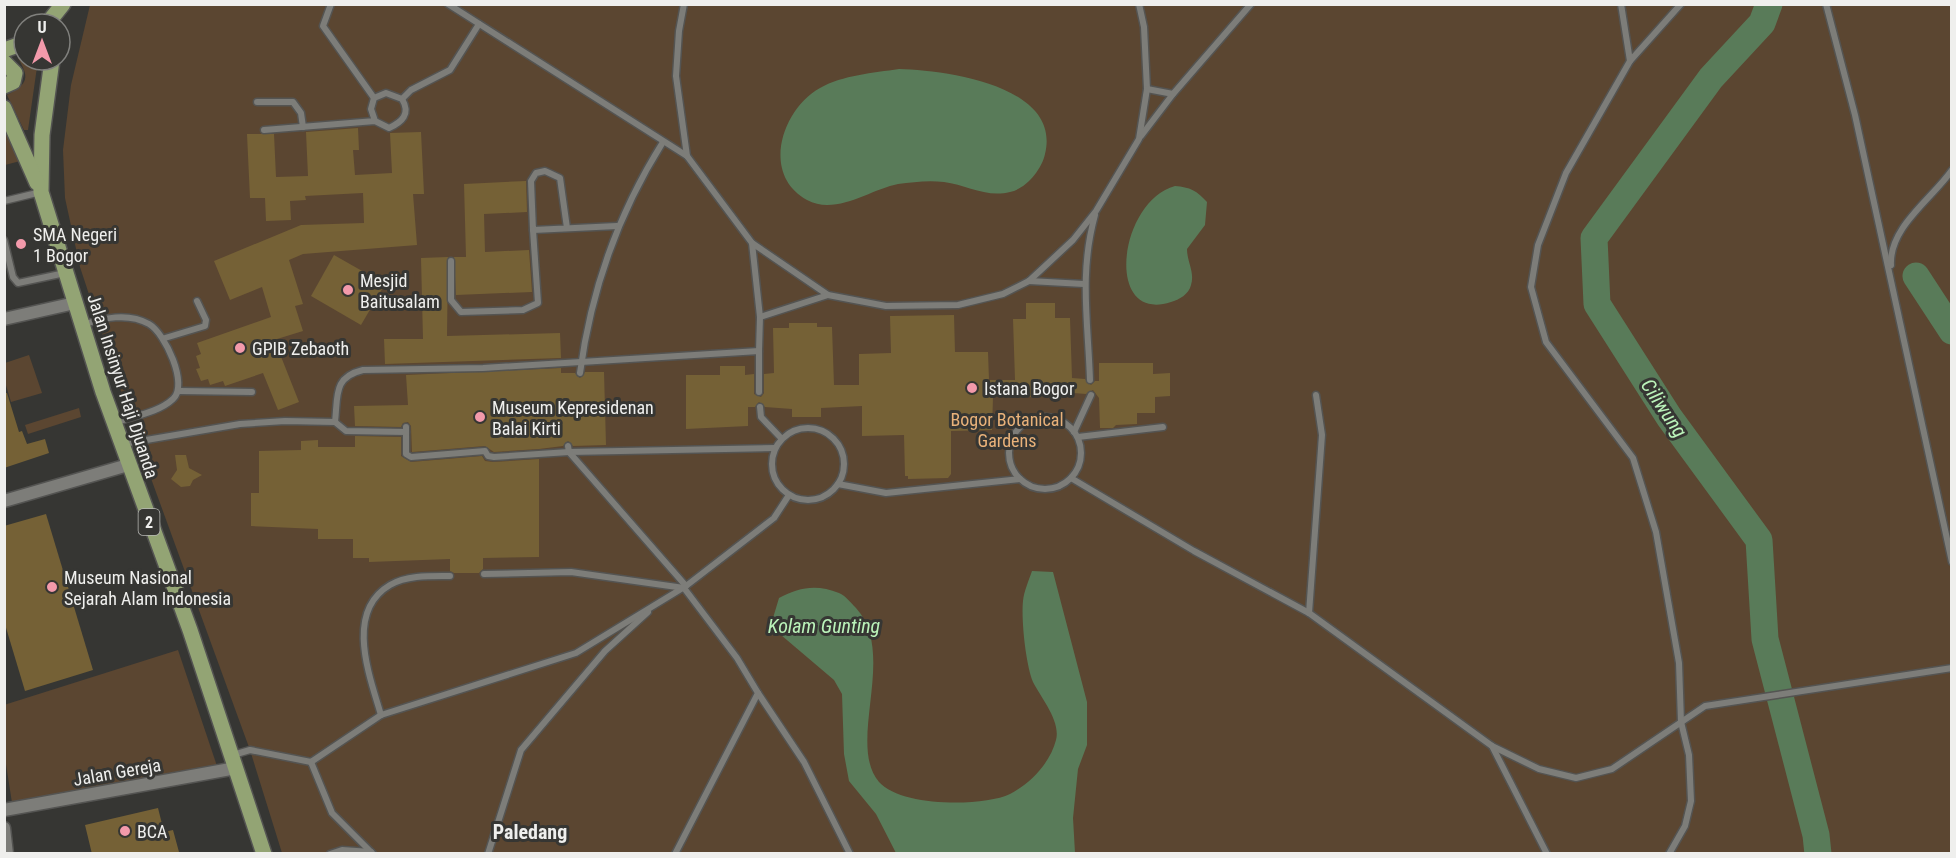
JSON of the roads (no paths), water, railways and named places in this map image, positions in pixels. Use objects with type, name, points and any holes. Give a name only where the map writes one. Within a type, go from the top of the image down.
[{"type":"main road","points":[[4,62],[15,73],[13,82],[4,86]]},
{"type":"main road","name":"Jalan Insinyur Haji Djuanda","points":[[50,72],[42,135],[40,190],[81,325],[128,465],[190,630],[264,854]]},
{"type":"main road","points":[[4,108],[40,190]]},
{"type":"street","points":[[4,319],[75,303]]},
{"type":"street","points":[[4,501],[128,465]]},
{"type":"street","name":"Jalan Gereja","points":[[4,810],[234,762]]},
{"type":"street","points":[[4,828],[7,854]]},
{"type":"lane","points":[[331,4],[323,26],[374,98]]},
{"type":"lane","points":[[448,4],[687,156],[752,243],[828,295],[886,306],[958,305],[1003,294],[1029,280],[1073,240],[1096,212],[1139,139],[1173,94],[1251,4]]},
{"type":"lane","points":[[684,4],[678,31],[676,76],[687,156]]},
{"type":"lane","points":[[1139,4],[1144,27],[1147,84],[1139,139]]},
{"type":"lane","points":[[1622,4],[1630,62]]},
{"type":"lane","points":[[1670,854],[1685,826],[1691,801],[1689,755],[1681,722],[1679,663],[1656,532],[1633,458],[1546,342],[1531,287],[1538,245],[1566,173],[1630,62],[1681,4]]},
{"type":"lane","points":[[1826,4],[1855,115],[1952,562]]},
{"type":"lane","points":[[402,99],[411,90],[450,70],[479,24]]},
{"type":"lane","points":[[1147,84],[1173,94]]},
{"type":"lane","points":[[374,98],[386,93],[402,99]]},
{"type":"lane","points":[[374,98],[371,109],[375,121]]},
{"type":"lane","points":[[264,129],[375,121],[389,128],[400,123],[405,114],[402,99]]},
{"type":"lane","points":[[257,102],[293,102],[301,113],[303,127]]},
{"type":"lane","points":[[580,373],[596,297],[617,226],[663,142]]},
{"type":"lane","points":[[1889,274],[1890,254],[1899,233],[1939,189],[1952,170]]},
{"type":"lane","points":[[451,261],[451,300],[461,312],[523,310],[538,303],[532,176],[545,171],[560,178],[567,228]]},
{"type":"lane","points":[[4,201],[40,190]]},
{"type":"lane","points":[[1089,380],[1084,284],[1087,245],[1096,212]]},
{"type":"lane","points":[[533,230],[617,226]]},
{"type":"lane","points":[[4,240],[13,277],[18,283],[65,273]]},
{"type":"lane","points":[[752,243],[760,317],[759,392]]},
{"type":"lane","points":[[1029,280],[1084,284]]},
{"type":"lane","points":[[760,317],[828,295]]},
{"type":"lane","points":[[165,338],[205,326],[206,320],[197,301]]},
{"type":"lane","points":[[81,325],[99,319],[127,317],[150,324],[165,338],[180,391]]},
{"type":"lane","points":[[334,422],[339,388],[347,375],[363,370],[483,368],[759,351]]},
{"type":"lane","points":[[483,368],[483,376]]},
{"type":"lane","points":[[114,423],[159,408],[174,399],[180,391]]},
{"type":"lane","points":[[180,391],[252,392]]},
{"type":"lane","points":[[1090,395],[1076,435],[1081,459],[1071,478],[1059,486],[1046,489],[1032,486],[1020,479],[1013,469],[1010,446],[1022,426],[1043,417],[1055,419],[1076,435],[1163,427]]},
{"type":"lane","points":[[1309,613],[1322,435],[1316,395]]},
{"type":"lane","points":[[760,407],[761,417],[781,438]]},
{"type":"lane","points":[[121,444],[240,424],[285,421],[334,422],[346,431],[406,429],[406,454],[411,457],[484,450],[488,456],[494,457],[569,449],[775,448]]},
{"type":"lane","points":[[803,427],[826,432],[836,440],[844,456],[844,474],[828,495],[814,500],[789,495],[774,477],[772,458],[775,448],[781,438],[803,427]]},
{"type":"lane","points":[[569,449],[685,587],[737,658],[804,762],[850,854]]},
{"type":"lane","points":[[1071,478],[1194,551],[1309,613],[1492,746],[1539,769],[1576,778],[1612,769],[1705,706],[1952,668]]},
{"type":"lane","points":[[838,484],[886,493],[1020,479]]},
{"type":"lane","points":[[234,762],[250,750],[311,762],[381,715],[576,653],[685,587],[774,518],[789,495]]},
{"type":"lane","points":[[484,574],[571,572],[685,587]]},
{"type":"lane","points":[[381,715],[365,657],[364,632],[369,610],[389,585],[404,579],[450,576]]},
{"type":"lane","points":[[488,854],[521,750],[605,651],[660,602]]},
{"type":"lane","points":[[675,854],[759,693]]},
{"type":"lane","points":[[1492,746],[1547,854]]},
{"type":"lane","points":[[311,762],[332,813],[372,853]]},
{"type":"lane","points":[[330,854],[342,850],[372,853]]},
{"type":"water","points":[[899,69],[969,78],[995,86],[1018,97],[1036,112],[1045,131],[1045,154],[1037,172],[1022,187],[1010,192],[993,193],[944,182],[921,181],[898,184],[853,200],[830,205],[807,200],[793,189],[784,175],[781,159],[782,143],[795,111],[806,98],[820,88],[838,80]]},
{"type":"water","points":[[1175,186],[1193,190],[1207,202],[1205,225],[1187,249],[1192,276],[1188,291],[1174,301],[1150,304],[1135,295],[1128,279],[1126,258],[1131,236],[1141,214],[1156,196]]},
{"type":"water","name":"Kolam Gunting","points":[[1032,571],[1053,572],[1087,702],[1087,745],[1078,769],[1073,818],[1075,853],[896,853],[876,814],[849,781],[844,754],[842,694],[834,680],[781,635],[773,618],[779,598],[808,588],[831,590],[848,599],[868,627],[873,649],[873,673],[867,745],[870,765],[879,782],[890,790],[923,800],[962,803],[981,801],[1010,794],[1025,784],[1039,772],[1056,740],[1056,725],[1033,682],[1026,654],[1023,601]]},
{"type":"waterway","name":"Ciliwung","points":[[1769,4],[1762,23],[1711,78],[1594,238],[1597,304],[1669,417],[1759,540],[1765,639],[1816,835],[1818,854]]},
{"type":"waterway","points":[[1916,276],[1952,331]]},
{"type":"place","name":"SMA Negeri 1 Bogor","points":[[21,244]]},
{"type":"place","name":"Mesjid Baitusalam","points":[[348,290]]},
{"type":"place","name":"GPIB Zebaoth","points":[[240,348]]},
{"type":"place","name":"Istana Bogor","points":[[972,388]]},
{"type":"place","name":"Museum Kepresidenan Balai Kirti","points":[[480,417]]},
{"type":"place","name":"Museum Nasional Sejarah Alam Indonesia","points":[[52,587]]},
{"type":"place","name":"BCA","points":[[125,831]]},
{"type":"district","name":"Paledang","points":[[530,832]]},
{"type":"park label","name":"Bogor Botanical Gardens","points":[[1007,429]]}]
